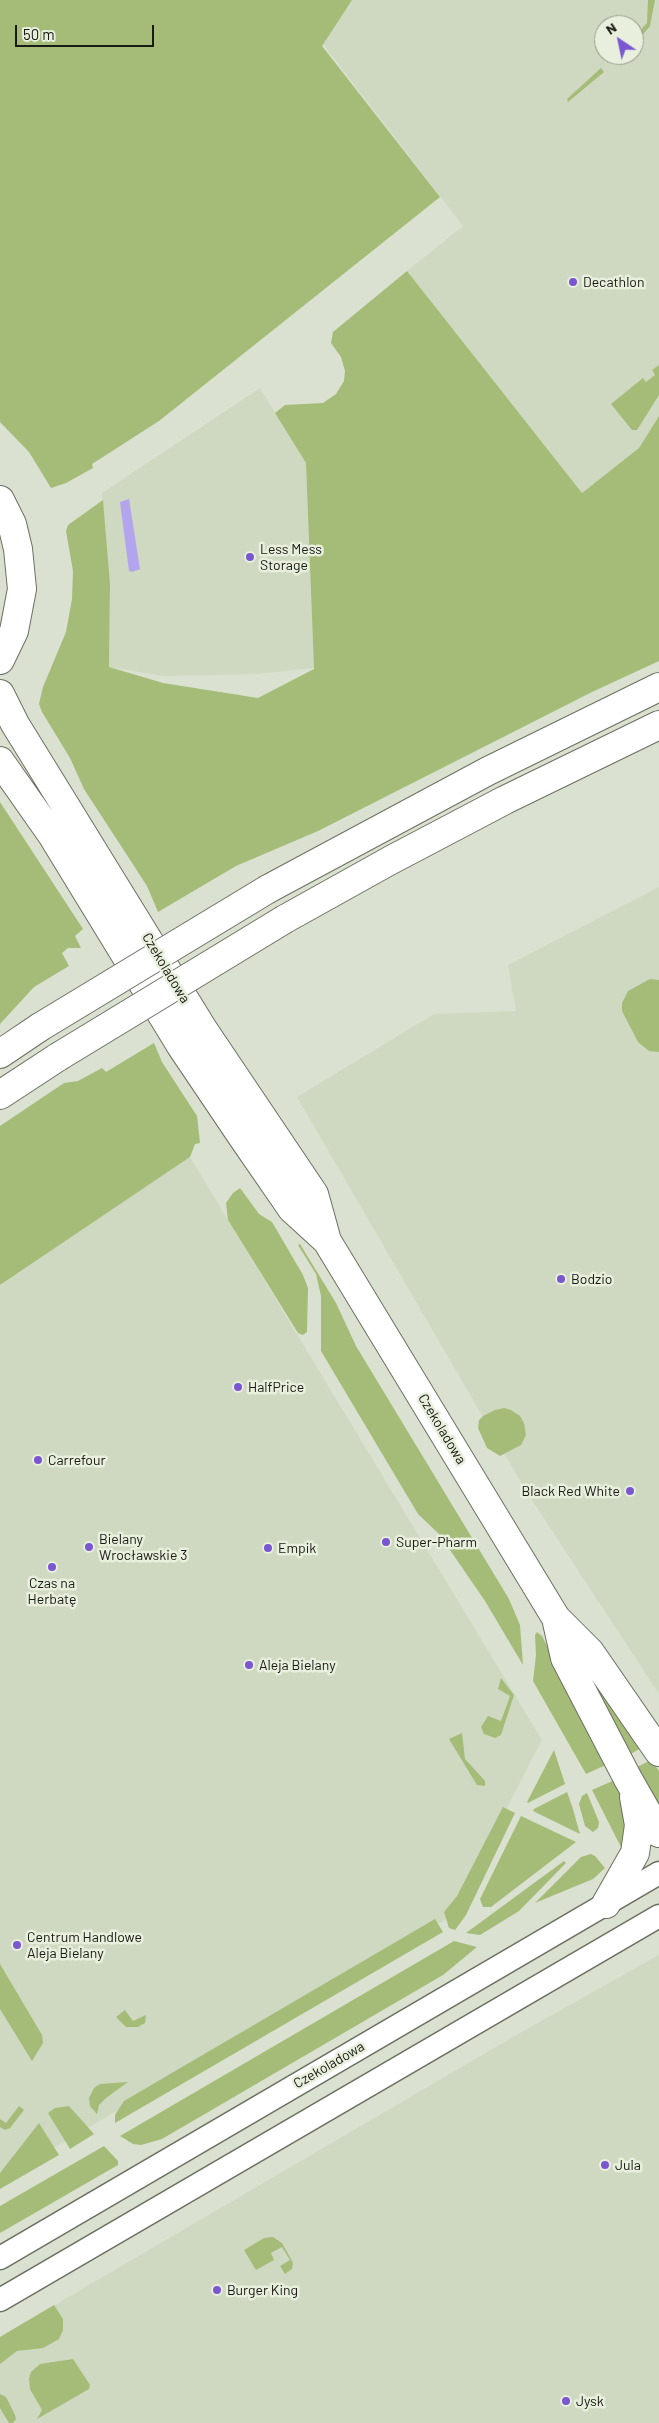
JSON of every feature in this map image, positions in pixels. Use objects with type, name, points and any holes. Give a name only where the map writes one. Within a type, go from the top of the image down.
[{"type":"main road","points":[[0,500],[12,524],[18,549],[22,589],[14,631],[0,660]]},
{"type":"main road","points":[[0,1054],[40,1027],[268,889],[488,771],[659,686]]},
{"type":"main road","name":"Czekoladowa","points":[[0,694],[15,724],[203,1029],[314,1194],[327,1241]]},
{"type":"main road","points":[[0,1095],[58,1057],[285,919],[505,800],[659,725]]},
{"type":"main road","name":"Czekoladowa","points":[[0,761],[52,835],[181,1046],[243,1138],[292,1208],[327,1241],[556,1618],[590,1652],[659,1752]]},
{"type":"main road","name":"Czekoladowa","points":[[556,1618],[565,1658],[628,1779],[659,1833]]},
{"type":"main road","points":[[606,1904],[635,1853],[639,1825],[628,1779]]},
{"type":"street","name":"Czekoladowa","points":[[0,2258],[659,1873]]},
{"type":"street","points":[[0,2300],[659,1916]]},
{"type":"shaded area","points":[[289,0],[659,0],[659,416],[639,448],[582,493],[407,271],[463,226]]},
{"type":"shaded area","points":[[260,388],[306,463],[314,668],[258,674],[163,676],[109,667],[110,584],[102,493]]},
{"type":"shaded area","points":[[129,499],[140,569],[132,572],[129,571],[120,502]]},
{"type":"shaded area","points":[[659,887],[659,1694],[526,1491],[297,1097],[434,1014],[516,1011],[508,965]]},
{"type":"shaded area","name":"Aleja Bielany","points":[[190,1157],[542,1740],[450,1917],[0,2179],[0,1285]]},
{"type":"shaded area","points":[[659,1955],[659,2423],[0,2423],[0,2337],[518,2034]]},
{"type":"green space","points":[[0,0],[352,0],[322,46],[440,197],[159,421],[92,464],[93,468],[66,483],[51,488],[29,452],[0,422]]},
{"type":"green space","points":[[648,0],[655,0],[650,26],[644,33],[644,26],[647,23]]},
{"type":"green space","points":[[601,68],[604,72],[568,102],[567,99]]},
{"type":"green space","points":[[407,271],[582,493],[639,448],[659,416],[659,661],[592,692],[318,831],[236,866],[158,912],[147,886],[84,789],[70,758],[39,704],[43,687],[66,632],[72,599],[73,571],[66,531],[68,525],[103,500],[110,584],[109,667],[163,683],[258,698],[314,669],[306,463],[275,413],[285,405],[323,403],[336,394],[344,381],[345,371],[341,357],[331,343],[333,332]]},
{"type":"green space","points":[[659,365],[659,395],[637,430],[632,430],[611,404],[643,378],[646,382],[655,375],[652,370]]},
{"type":"green space","points":[[0,802],[83,929],[75,936],[81,948],[68,948],[62,953],[69,966],[34,987],[0,1024]]},
{"type":"green space","points":[[650,979],[659,980],[659,1052],[649,1051],[638,1042],[622,1011],[622,1003],[628,991]]},
{"type":"green space","points":[[154,1043],[162,1062],[197,1116],[200,1143],[195,1144],[190,1157],[0,1285],[0,1126],[64,1083],[78,1081],[102,1068],[106,1072]]},
{"type":"green space","points":[[240,1188],[259,1214],[272,1222],[303,1275],[308,1288],[307,1332],[303,1335],[298,1333],[228,1220],[226,1203],[233,1193]]},
{"type":"green space","points":[[300,1244],[336,1303],[356,1346],[509,1599],[520,1625],[523,1665],[485,1601],[439,1534],[418,1514],[321,1351],[321,1296],[316,1274],[298,1245]]},
{"type":"green space","points":[[504,1408],[520,1416],[524,1423],[526,1435],[521,1445],[500,1456],[487,1448],[478,1428],[479,1420],[483,1416]]},
{"type":"green space","points":[[537,1632],[542,1636],[608,1764],[586,1774],[533,1681],[536,1655],[535,1635]]},
{"type":"green space","points":[[501,1678],[514,1695],[501,1735],[495,1738],[484,1734],[481,1727],[488,1716],[501,1721],[510,1696],[498,1689]]},
{"type":"green space","points":[[596,1682],[641,1748],[629,1755],[593,1683]]},
{"type":"green space","points":[[462,1733],[465,1759],[485,1781],[485,1786],[477,1785],[449,1739]]},
{"type":"green space","points":[[554,1750],[565,1784],[528,1803],[527,1802]]},
{"type":"green space","points":[[651,1760],[659,1771],[659,1810],[635,1768]]},
{"type":"green space","points":[[617,1779],[628,1817],[623,1851],[592,1790]]},
{"type":"green space","points":[[567,1792],[572,1806],[580,1834],[533,1811]]},
{"type":"green space","points":[[587,1793],[599,1822],[598,1828],[593,1832],[585,1826],[579,1804],[582,1796]]},
{"type":"green space","points":[[503,1807],[515,1813],[466,1915],[455,1930],[449,1928],[444,1912],[457,1896]]},
{"type":"green space","points":[[521,1816],[576,1842],[491,1907],[483,1907],[480,1899]]},
{"type":"green space","points":[[591,1854],[605,1868],[593,1879],[535,1903],[581,1857]]},
{"type":"green space","points":[[564,1861],[566,1863],[519,1911],[480,1935],[466,1933]]},
{"type":"green space","points":[[435,1919],[443,1932],[115,2123],[115,2115],[124,2101]]},
{"type":"green space","points":[[454,1941],[477,1947],[443,1975],[162,2139],[141,2145],[133,2144],[120,2136]]},
{"type":"green space","points":[[0,1964],[42,2035],[43,2043],[32,2061],[0,2009]]},
{"type":"green space","points":[[125,2010],[133,2021],[146,2015],[145,2023],[138,2027],[126,2027],[116,2017]]},
{"type":"green space","points":[[128,2082],[99,2105],[97,2114],[90,2106],[89,2098],[94,2088],[100,2084]]},
{"type":"green space","points":[[19,2106],[24,2110],[10,2128],[5,2130],[0,2127],[0,2119],[6,2123]]},
{"type":"green space","points":[[69,2106],[94,2134],[70,2149],[48,2113],[55,2108]]},
{"type":"green space","points":[[39,2123],[59,2155],[0,2189],[0,2173]]},
{"type":"green space","points":[[104,2146],[118,2161],[118,2165],[0,2233],[0,2206]]},
{"type":"green space","points":[[273,2237],[282,2243],[293,2263],[292,2269],[285,2274],[280,2266],[290,2260],[282,2247],[271,2253],[274,2260],[256,2270],[244,2250],[264,2238]]},
{"type":"green space","points":[[54,2305],[63,2319],[63,2330],[59,2339],[43,2348],[17,2351],[0,2364],[0,2337]]},
{"type":"green space","points":[[73,2359],[90,2385],[89,2389],[37,2419],[42,2410],[30,2389],[29,2378],[31,2372],[40,2364]]},
{"type":"green space","points":[[0,2394],[6,2397],[15,2415],[16,2419],[13,2423],[9,2423],[0,2408]]},
{"type":"place","name":"Decathlon","points":[[573,282]]},
{"type":"place","name":"Less Mess Storage","points":[[250,557]]},
{"type":"place","name":"Bodzio","points":[[561,1279]]},
{"type":"place","name":"HalfPrice","points":[[238,1387]]},
{"type":"place","name":"Carrefour","points":[[38,1460]]},
{"type":"place","name":"Black Red White","points":[[630,1491]]},
{"type":"place","name":"Super-Pharm","points":[[386,1542]]},
{"type":"place","name":"Bielany Wrocławskie 3","points":[[89,1547]]},
{"type":"place","name":"Empik","points":[[268,1548]]},
{"type":"place","name":"Czas na Herbatę","points":[[52,1567]]},
{"type":"place","name":"Aleja Bielany","points":[[249,1665]]},
{"type":"place","name":"Centrum Handlowe Aleja Bielany","points":[[17,1945]]},
{"type":"place","name":"Jula","points":[[605,2165]]},
{"type":"place","name":"Burger King","points":[[217,2290]]},
{"type":"place","name":"Jysk","points":[[566,2401]]}]
